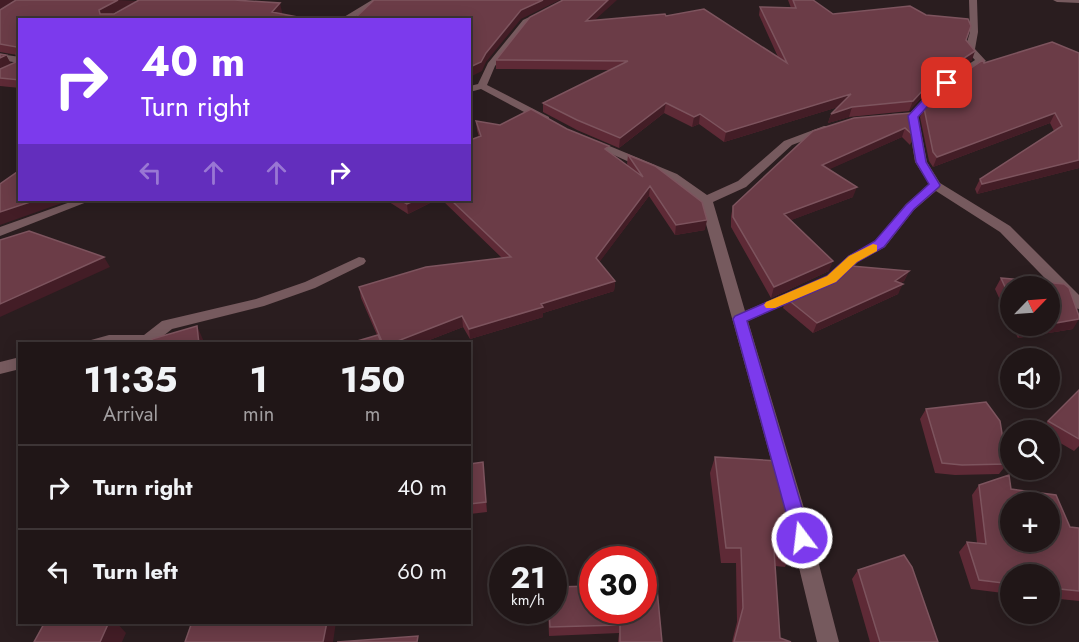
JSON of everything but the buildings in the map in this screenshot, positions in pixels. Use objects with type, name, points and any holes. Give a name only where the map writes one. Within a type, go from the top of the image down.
[{"type":"street","points":[[346,18],[378,0]]},
{"type":"street","points":[[482,86],[491,65],[526,22],[571,0]]},
{"type":"street","points":[[880,118],[913,116],[937,90],[981,61],[970,49],[974,32],[973,0]]},
{"type":"street","points":[[1057,0],[1079,1]]},
{"type":"street","points":[[0,57],[18,60]]},
{"type":"street","points":[[10,71],[18,66]]},
{"type":"street","points":[[471,89],[482,86],[553,124]]},
{"type":"street","points":[[913,116],[921,162],[935,185],[1005,229],[1079,304]]},
{"type":"street","points":[[706,200],[742,184],[788,143],[839,125]]},
{"type":"street","points":[[582,138],[673,177],[706,200],[797,518],[828,642]]},
{"type":"street","points":[[740,319],[832,279],[853,259],[880,244],[910,207],[935,185]]},
{"type":"street","points":[[0,232],[83,201]]},
{"type":"street","points":[[102,342],[147,340],[167,325],[259,303],[310,285],[359,261]]},
{"type":"street","points":[[0,368],[18,364]]},
{"type":"slow traffic","points":[[771,305],[832,279],[853,259],[873,248]]},
{"type":"route","points":[[802,538],[739,322],[740,319],[772,304],[832,279],[853,259],[880,244],[910,207],[935,185],[921,162],[913,116],[937,90],[947,83]]}]
